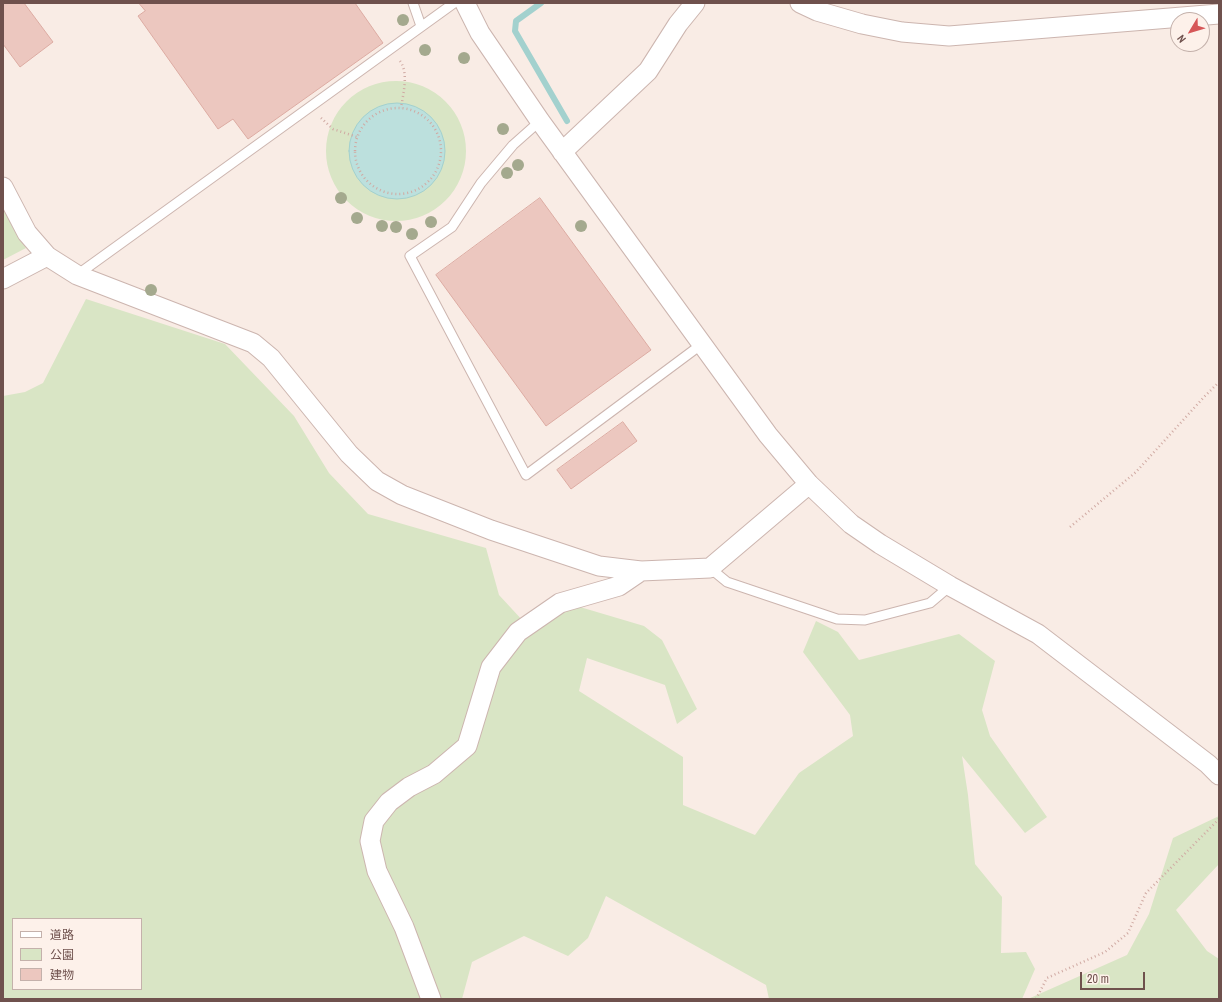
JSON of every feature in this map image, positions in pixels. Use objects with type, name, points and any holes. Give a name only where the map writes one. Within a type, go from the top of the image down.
[{"type":"street","points":[[465,3],[480,33],[562,152],[768,435],[809,484],[851,524],[880,544],[950,586],[1038,634],[1208,764],[1219,775]]},
{"type":"street","points":[[562,152],[648,71],[678,24],[695,3]]},
{"type":"street","points":[[800,3],[817,11],[862,24],[902,32],[949,36],[1219,14]]},
{"type":"street","points":[[3,187],[27,233],[46,256],[77,275],[253,343],[271,358],[349,454],[377,481],[402,495],[491,530],[598,566],[641,571],[710,568],[809,484]]},
{"type":"street","points":[[3,279],[46,256]]},
{"type":"street","points":[[431,999],[404,927],[377,871],[370,841],[374,821],[389,802],[409,787],[434,774],[467,746],[491,667],[518,632],[560,603],[619,586],[641,571]]},
{"type":"lane","points":[[413,3],[421,26]]},
{"type":"lane","points":[[77,275],[454,3]]},
{"type":"lane","points":[[540,121],[513,145],[480,183],[452,227],[410,256],[526,475],[702,344]]},
{"type":"lane","points":[[710,568],[727,582],[837,619],[866,620],[930,603],[950,586]]},
{"type":"path","points":[[391,47],[405,67],[401,108]]},
{"type":"path","points":[[392,108],[401,108],[406,108],[419,113],[429,122],[437,133],[441,148],[440,162],[434,176],[423,187],[410,193],[394,195],[380,191],[368,182],[359,170],[355,157],[359,130],[368,120],[379,112],[392,108]]},
{"type":"path","points":[[333,129],[357,138]]},
{"type":"path","points":[[1070,527],[1136,472],[1219,382]]},
{"type":"path","points":[[1036,999],[1047,978],[1105,952],[1128,933],[1146,893],[1219,819]]},
{"type":"green space","points":[[396,81],[416,84],[423,87],[435,93],[450,107],[463,131],[466,151],[463,171],[460,178],[454,190],[440,205],[416,218],[396,221],[376,218],[369,215],[357,209],[342,195],[329,171],[326,151],[329,131],[332,124],[338,112],[352,97],[376,84]]},
{"type":"green space","points":[[3,205],[26,248],[3,260]]},
{"type":"green space","points":[[86,299],[225,344],[294,416],[329,473],[368,514],[486,548],[499,595],[524,622],[580,607],[644,626],[662,640],[697,709],[677,724],[665,685],[587,658],[579,691],[683,757],[683,805],[755,835],[799,773],[853,736],[850,715],[803,652],[816,621],[838,632],[859,660],[959,634],[995,661],[982,710],[990,736],[1047,817],[1025,833],[962,756],[968,795],[975,864],[1002,897],[1001,953],[1026,952],[1035,969],[1022,999],[769,999],[766,985],[606,896],[588,938],[568,956],[524,936],[472,962],[462,999],[3,999],[3,396],[25,392],[43,383]]},
{"type":"green space","points":[[1219,816],[1219,864],[1176,910],[1207,951],[1219,959],[1219,999],[1028,999],[1127,955],[1149,914],[1173,838]]},
{"type":"water","points":[[397,103],[415,107],[424,111],[431,117],[437,124],[441,133],[445,151],[441,169],[437,178],[431,185],[424,191],[415,195],[397,199],[379,195],[370,191],[363,185],[357,178],[353,169],[349,151],[353,133],[357,124],[363,117],[370,111],[379,107]]},
{"type":"building","points":[[3,3],[24,3],[53,42],[20,67],[3,44]]},
{"type":"building","points":[[139,3],[355,3],[383,43],[248,139],[233,119],[218,129],[138,16],[145,11]]},
{"type":"building","points":[[540,198],[651,350],[546,426],[436,275]]},
{"type":"building","points":[[623,422],[637,441],[571,489],[557,470]]},
{"type":"waterway","points":[[541,3],[516,21],[515,31],[567,121]]}]
